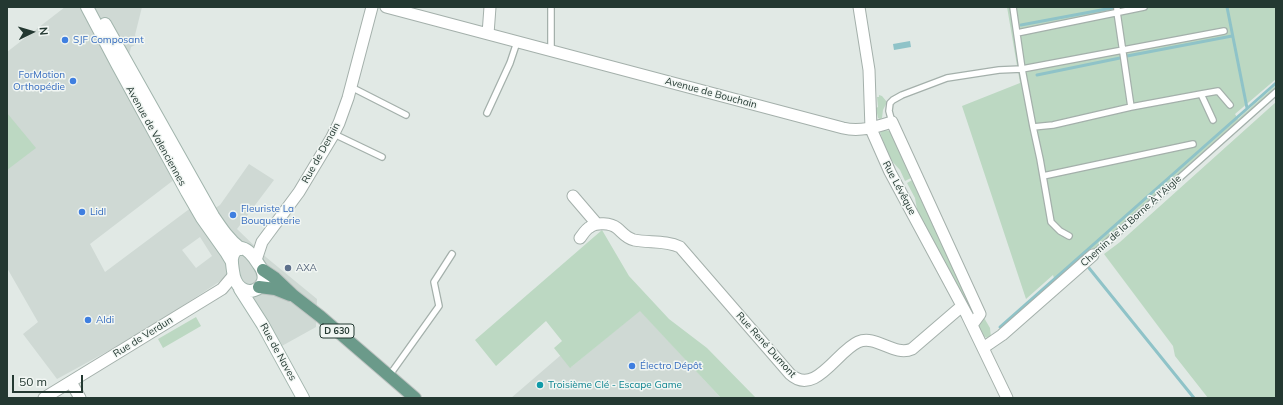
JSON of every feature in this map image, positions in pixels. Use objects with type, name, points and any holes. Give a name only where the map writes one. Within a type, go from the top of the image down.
[{"type":"main road","name":"Avenue de Valenciennes","points":[[87,7],[202,218],[232,262]]},
{"type":"main road","name":"Avenue de Valenciennes","points":[[96,7],[182,162],[221,227],[234,243],[243,249],[259,265]]},
{"type":"main road","points":[[144,114],[148,113],[151,115],[170,149],[182,162]]},
{"type":"main road","points":[[233,276],[233,254],[236,250],[243,249]]},
{"type":"main road","points":[[247,288],[264,281],[259,265]]},
{"type":"main road","name":"D 630","points":[[259,265],[415,398]]},
{"type":"main road","name":"Rue de Naves","points":[[233,276],[235,282],[247,288],[252,307],[303,398]]},
{"type":"main road","name":"D 630","points":[[247,288],[275,289],[294,296]]},
{"type":"street","name":"Rue de Denain","points":[[243,249],[254,247],[262,242],[297,196],[334,134],[342,115],[372,7]]},
{"type":"street","name":"Avenue de Bouchain","points":[[386,7],[843,128],[859,130],[892,122]]},
{"type":"street","points":[[488,34],[490,7]]},
{"type":"street","name":"Rue Lévêque","points":[[859,7],[869,70],[871,128],[890,172],[962,306],[1007,398]]},
{"type":"street","points":[[892,122],[980,314],[972,326]]},
{"type":"street","points":[[573,196],[597,224],[590,226],[580,238]]},
{"type":"street","name":"Rue René Dumont","points":[[597,224],[614,226],[624,236],[631,240],[673,244],[680,247],[790,374],[797,380],[801,381],[814,379],[853,345],[861,341],[870,341],[908,351],[962,306]]},
{"type":"street","name":"Rue de Denain","points":[[259,265],[262,242]]},
{"type":"street","name":"Chemin de la Borne À l'Aigle","points":[[985,351],[1093,255]]},
{"type":"street","name":"Rue de Verdun","points":[[44,398],[222,289],[233,276]]},
{"type":"street","name":"Rue de Verdun","points":[[222,289],[247,288]]},
{"type":"street","points":[[71,382],[80,398]]},
{"type":"lane","points":[[551,7],[551,51]]},
{"type":"lane","points":[[1014,7],[1022,69],[1051,222],[1060,231],[1069,236]]},
{"type":"lane","points":[[1017,33],[1117,10],[1144,7]]},
{"type":"lane","points":[[1117,10],[1131,107]]},
{"type":"lane","points":[[892,122],[889,111],[890,103],[893,100],[902,95],[947,78],[1022,69],[1224,31]]},
{"type":"lane","points":[[487,113],[510,63],[517,42]]},
{"type":"lane","points":[[350,87],[406,115]]},
{"type":"lane","points":[[1033,127],[1066,122],[1131,107],[1218,92],[1230,105]]},
{"type":"lane","name":"Chemin de la Borne À l'Aigle","points":[[1093,255],[1276,92]]},
{"type":"lane","points":[[1201,94],[1213,120]]},
{"type":"lane","points":[[334,134],[382,157]]},
{"type":"lane","points":[[1043,176],[1193,144]]},
{"type":"lane","points":[[389,376],[440,306],[434,282],[452,254]]},
{"type":"shaded area","points":[[65,7],[142,7],[135,35],[139,43],[131,47],[122,83],[175,179],[90,244],[105,272],[192,207],[198,219],[220,205],[249,164],[274,180],[237,229],[267,258],[317,299],[316,327],[280,347],[255,302],[237,297],[225,278],[143,332],[57,379],[23,334],[38,322],[7,268],[7,52]],"holes":[[[200,237],[212,256],[196,268],[182,250]]]},
{"type":"shaded area","points":[[640,310],[721,398],[511,398],[561,355],[571,367]]},
{"type":"green space","points":[[1007,7],[1276,7],[1276,79],[1235,114],[1238,119],[1276,85],[1276,89],[1082,263],[1055,282],[1053,275],[1026,299],[962,106],[1020,83]]},
{"type":"green space","points":[[879,95],[882,96],[887,102],[883,110],[882,118],[880,119],[878,118],[876,108],[878,107],[877,97],[879,97]]},
{"type":"green space","points":[[1276,102],[1276,398],[1208,398],[1175,356],[1173,346],[1104,254],[1120,242]]},
{"type":"green space","points":[[7,113],[36,148],[7,170]]},
{"type":"green space","points":[[885,130],[890,131],[911,178],[905,181],[900,170],[890,159],[886,150],[880,132]]},
{"type":"green space","points":[[912,180],[975,316],[974,317],[918,215],[915,198],[907,183]]},
{"type":"green space","points":[[602,230],[629,276],[669,319],[707,348],[756,398],[721,398],[640,311],[570,368],[554,348],[562,341],[546,321],[496,366],[475,340]]},
{"type":"green space","points":[[983,316],[990,328],[991,338],[984,337],[978,327]]},
{"type":"green space","points":[[196,317],[201,326],[163,348],[158,339]]},
{"type":"water","points":[[910,41],[911,47],[894,50],[893,44]]},
{"type":"waterway","points":[[1227,7],[1247,108]]},
{"type":"waterway","points":[[1021,25],[1112,8]]},
{"type":"waterway","points":[[1127,56],[1232,36]]},
{"type":"waterway","points":[[1037,75],[1120,58]]},
{"type":"waterway","points":[[1000,327],[1276,83]]},
{"type":"waterway","points":[[1089,268],[1194,398]]},
{"type":"place","name":"SJF Composant","points":[[65,40]]},
{"type":"place","name":"ForMotion Orthopédie","points":[[73,81]]},
{"type":"place","name":"Lidl","points":[[82,212]]},
{"type":"place","name":"Fleuriste La Bouquetterie","points":[[233,215]]},
{"type":"place","name":"AXA","points":[[288,268]]},
{"type":"place","name":"Aldi","points":[[88,320]]},
{"type":"place","name":"Électro Dépôt","points":[[632,366]]},
{"type":"place","name":"Troisième Clé - Escape Game","points":[[540,385]]}]
